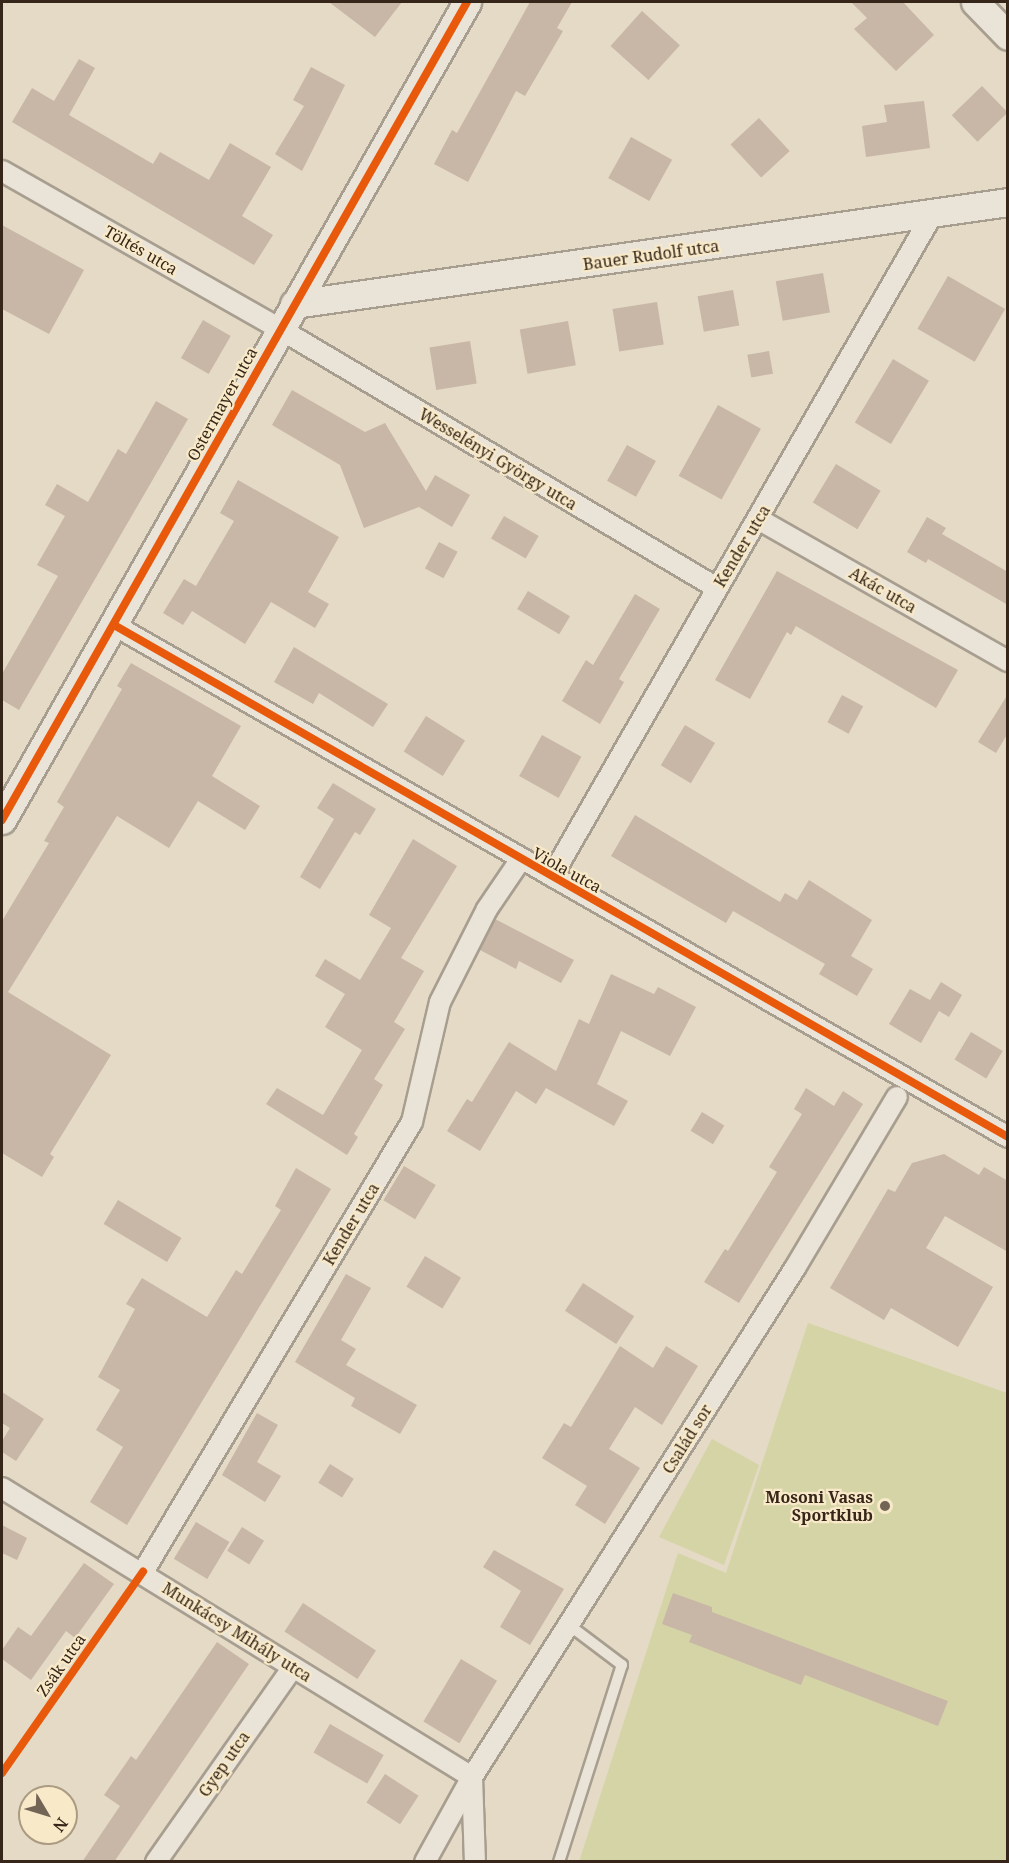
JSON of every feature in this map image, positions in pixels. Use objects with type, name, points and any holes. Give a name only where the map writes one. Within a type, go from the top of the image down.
[{"type":"street","points":[[975,2],[1008,36]]},
{"type":"street","name":"Ostermayer utca","points":[[2,820],[463,3]]},
{"type":"street","name":"Töltés utca","points":[[2,171],[280,329]]},
{"type":"street","name":"Bauer Rudolf utca","points":[[294,304],[932,215],[1008,202]]},
{"type":"street","name":"Kender utca","points":[[552,876],[932,215]]},
{"type":"street","name":"Wesselényi György utca","points":[[280,329],[717,588]]},
{"type":"street","name":"Akác utca","points":[[758,519],[1008,661]]},
{"type":"street","name":"Viola utca","points":[[114,625],[1008,1137]]},
{"type":"street","name":"Kender utca","points":[[143,1572],[412,1122],[440,1002],[487,909],[521,860]]},
{"type":"street","name":"Család sor","points":[[425,1862],[472,1777],[795,1268],[897,1097]]},
{"type":"street","name":"Munkácsy Mihály utca","points":[[2,1488],[143,1572],[472,1777]]},
{"type":"street","name":"Gyep utca","points":[[156,1862],[293,1667]]},
{"type":"street","points":[[472,1777],[475,1862]]},
{"type":"lane","points":[[559,1862],[622,1665],[569,1625]]},
{"type":"green space","points":[[808,1323],[1007,1393],[1007,1861],[579,1862],[678,1553],[726,1573]]},
{"type":"green space","points":[[712,1439],[759,1465],[724,1565],[659,1537]]},
{"type":"building","points":[[329,2],[402,2],[375,37]]},
{"type":"building","points":[[530,2],[572,2],[557,28],[563,31],[525,96],[516,91],[468,182],[434,164],[452,130],[457,133]]},
{"type":"building","points":[[851,2],[903,2],[934,35],[896,71],[854,29],[867,18]]},
{"type":"building","points":[[642,11],[680,45],[648,80],[611,46]]},
{"type":"building","points":[[79,59],[95,68],[69,115],[153,164],[160,152],[209,180],[230,143],[271,167],[242,216],[273,235],[254,265],[12,122],[32,88],[54,101]]},
{"type":"building","points":[[311,67],[345,85],[302,171],[275,154],[304,106],[293,100]]},
{"type":"building","points":[[982,86],[1008,113],[977,142],[952,115]]},
{"type":"building","points":[[924,101],[930,148],[866,157],[862,126],[887,122],[884,105]]},
{"type":"building","points":[[759,118],[790,151],[761,178],[730,145]]},
{"type":"building","points":[[631,137],[672,160],[649,201],[608,178]]},
{"type":"building","points":[[2,225],[84,270],[49,334],[2,309]]},
{"type":"building","points":[[823,273],[830,312],[783,321],[776,281]]},
{"type":"building","points":[[948,276],[1005,309],[975,362],[918,329]]},
{"type":"building","points":[[733,290],[739,325],[704,332],[698,296]]},
{"type":"building","points":[[657,302],[664,344],[619,352],[613,309]]},
{"type":"building","points":[[203,320],[231,336],[209,374],[181,358]]},
{"type":"building","points":[[568,321],[576,365],[528,374],[520,330]]},
{"type":"building","points":[[470,341],[477,383],[436,390],[430,347]]},
{"type":"building","points":[[769,351],[773,374],[751,377],[747,355]]},
{"type":"building","points":[[893,359],[929,381],[891,444],[855,422]]},
{"type":"building","points":[[292,390],[365,432],[385,423],[426,491],[435,475],[470,495],[452,527],[419,507],[364,528],[340,465],[272,425]]},
{"type":"building","points":[[156,401],[188,419],[19,710],[2,700],[2,674],[58,576],[37,565],[65,516],[45,505],[57,484],[88,502],[118,449],[126,454]]},
{"type":"building","points":[[718,405],[761,429],[722,500],[679,476]]},
{"type":"building","points":[[627,445],[656,461],[636,497],[607,481]]},
{"type":"building","points":[[836,464],[881,491],[857,529],[813,503]]},
{"type":"building","points":[[238,480],[339,537],[308,592],[329,604],[315,628],[271,602],[245,644],[192,611],[183,625],[163,613],[184,579],[196,586],[234,521],[220,513]]},
{"type":"building","points":[[504,516],[539,536],[526,559],[491,539]]},
{"type":"building","points":[[927,517],[946,528],[942,534],[1008,572],[1008,605],[928,559],[926,563],[907,552]]},
{"type":"building","points":[[439,542],[458,552],[443,578],[425,568]]},
{"type":"building","points":[[777,571],[958,670],[936,708],[796,626],[791,635],[787,632],[750,699],[715,680]]},
{"type":"building","points":[[528,591],[570,616],[559,634],[517,609]]},
{"type":"building","points":[[635,594],[660,609],[619,679],[624,682],[600,724],[562,701],[586,660],[593,665]]},
{"type":"building","points":[[294,647],[388,704],[373,727],[319,693],[313,704],[274,682]]},
{"type":"building","points":[[131,663],[241,726],[212,776],[260,806],[245,830],[198,801],[169,848],[117,816],[8,992],[111,1055],[50,1154],[54,1157],[42,1177],[2,1153],[2,921],[49,843],[44,841],[64,807],[57,802],[122,689],[117,686]]},
{"type":"building","points":[[1008,694],[1008,733],[996,753],[978,742]]},
{"type":"building","points":[[842,695],[863,706],[849,734],[827,722]]},
{"type":"building","points":[[426,716],[465,740],[443,776],[404,752]]},
{"type":"building","points":[[685,725],[715,743],[691,783],[661,765]]},
{"type":"building","points":[[542,735],[581,757],[559,798],[519,776]]},
{"type":"building","points":[[333,783],[376,809],[360,835],[355,832],[320,889],[300,877],[334,819],[317,808]]},
{"type":"building","points":[[635,815],[780,902],[785,893],[797,900],[809,880],[872,920],[851,956],[873,969],[857,996],[819,974],[825,964],[733,911],[726,923],[611,856]]},
{"type":"building","points":[[413,839],[457,866],[401,958],[424,971],[394,1022],[405,1029],[374,1079],[383,1085],[354,1134],[358,1137],[347,1155],[266,1104],[277,1088],[323,1115],[362,1050],[325,1027],[345,994],[315,976],[325,959],[360,980],[391,928],[369,915]]},
{"type":"building","points":[[495,919],[574,960],[561,983],[519,961],[516,969],[480,950]]},
{"type":"building","points":[[611,974],[654,994],[658,987],[696,1007],[670,1056],[621,1031],[597,1084],[628,1101],[614,1126],[546,1088],[536,1104],[516,1091],[480,1151],[447,1131],[467,1099],[472,1102],[509,1042],[556,1071],[579,1019],[589,1024]]},
{"type":"building","points":[[941,982],[962,995],[949,1017],[939,1011],[921,1043],[889,1024],[910,989],[930,1000]]},
{"type":"building","points":[[971,1032],[1003,1051],[986,1078],[955,1059]]},
{"type":"building","points":[[806,1088],[834,1106],[843,1091],[863,1104],[739,1303],[704,1282],[725,1249],[728,1251],[777,1172],[769,1167],[802,1114],[794,1109]]},
{"type":"building","points":[[702,1112],[724,1125],[713,1144],[691,1131]]},
{"type":"building","points":[[944,1154],[979,1175],[984,1167],[1008,1181],[1008,1252],[945,1216],[926,1248],[993,1287],[958,1347],[891,1308],[884,1320],[830,1288],[888,1189],[895,1192],[912,1163]]},
{"type":"building","points":[[404,1166],[436,1185],[415,1219],[383,1200]]},
{"type":"building","points":[[296,1168],[331,1189],[127,1525],[90,1502],[123,1447],[96,1430],[120,1390],[98,1377],[135,1309],[126,1304],[142,1278],[207,1317],[236,1270],[242,1274],[281,1210],[275,1206]]},
{"type":"building","points":[[118,1200],[181,1238],[167,1262],[104,1224]]},
{"type":"building","points":[[425,1256],[461,1278],[442,1308],[406,1287]]},
{"type":"building","points":[[346,1274],[371,1288],[341,1340],[356,1349],[346,1365],[417,1405],[400,1434],[351,1406],[355,1398],[295,1362]]},
{"type":"building","points":[[583,1283],[634,1316],[616,1344],[565,1311]]},
{"type":"building","points":[[620,1346],[653,1368],[666,1346],[698,1366],[662,1425],[635,1407],[609,1449],[640,1468],[605,1524],[575,1505],[587,1486],[542,1458],[564,1423],[571,1427]]},
{"type":"building","points":[[2,1392],[44,1419],[16,1461],[2,1452],[2,1441],[10,1428],[2,1423]]},
{"type":"building","points":[[257,1413],[278,1425],[257,1462],[281,1476],[265,1502],[222,1475]]},
{"type":"building","points":[[330,1464],[354,1479],[342,1497],[318,1483]]},
{"type":"building","points":[[196,1522],[229,1542],[207,1579],[174,1559]]},
{"type":"building","points":[[2,1525],[27,1538],[17,1560],[2,1553]]},
{"type":"building","points":[[242,1527],[264,1541],[249,1565],[227,1551]]},
{"type":"building","points":[[494,1550],[564,1589],[530,1645],[500,1627],[521,1591],[483,1567]]},
{"type":"building","points":[[84,1563],[114,1584],[75,1638],[66,1631],[31,1680],[2,1659],[2,1650],[18,1627],[31,1636]]},
{"type":"building","points":[[673,1593],[712,1607],[712,1612],[948,1701],[938,1726],[805,1675],[801,1685],[689,1642],[692,1635],[662,1624]]},
{"type":"building","points":[[303,1603],[376,1650],[357,1679],[284,1632]]},
{"type":"building","points":[[217,1642],[249,1664],[114,1862],[82,1862],[120,1806],[104,1795],[131,1756],[136,1760]]},
{"type":"building","points":[[461,1659],[497,1681],[459,1743],[423,1722]]},
{"type":"building","points":[[330,1724],[384,1755],[367,1784],[314,1753]]},
{"type":"building","points":[[385,1774],[419,1796],[400,1824],[366,1803]]},
{"type":"cycle path","points":[[2,820],[467,2]]},
{"type":"cycle path","points":[[114,625],[1008,1137]]},
{"type":"cycle path","name":"Zsák utca","points":[[2,1773],[143,1572]]},
{"type":"place","name":"Mosoni Vasas Sportklub","points":[[885,1506]]}]
